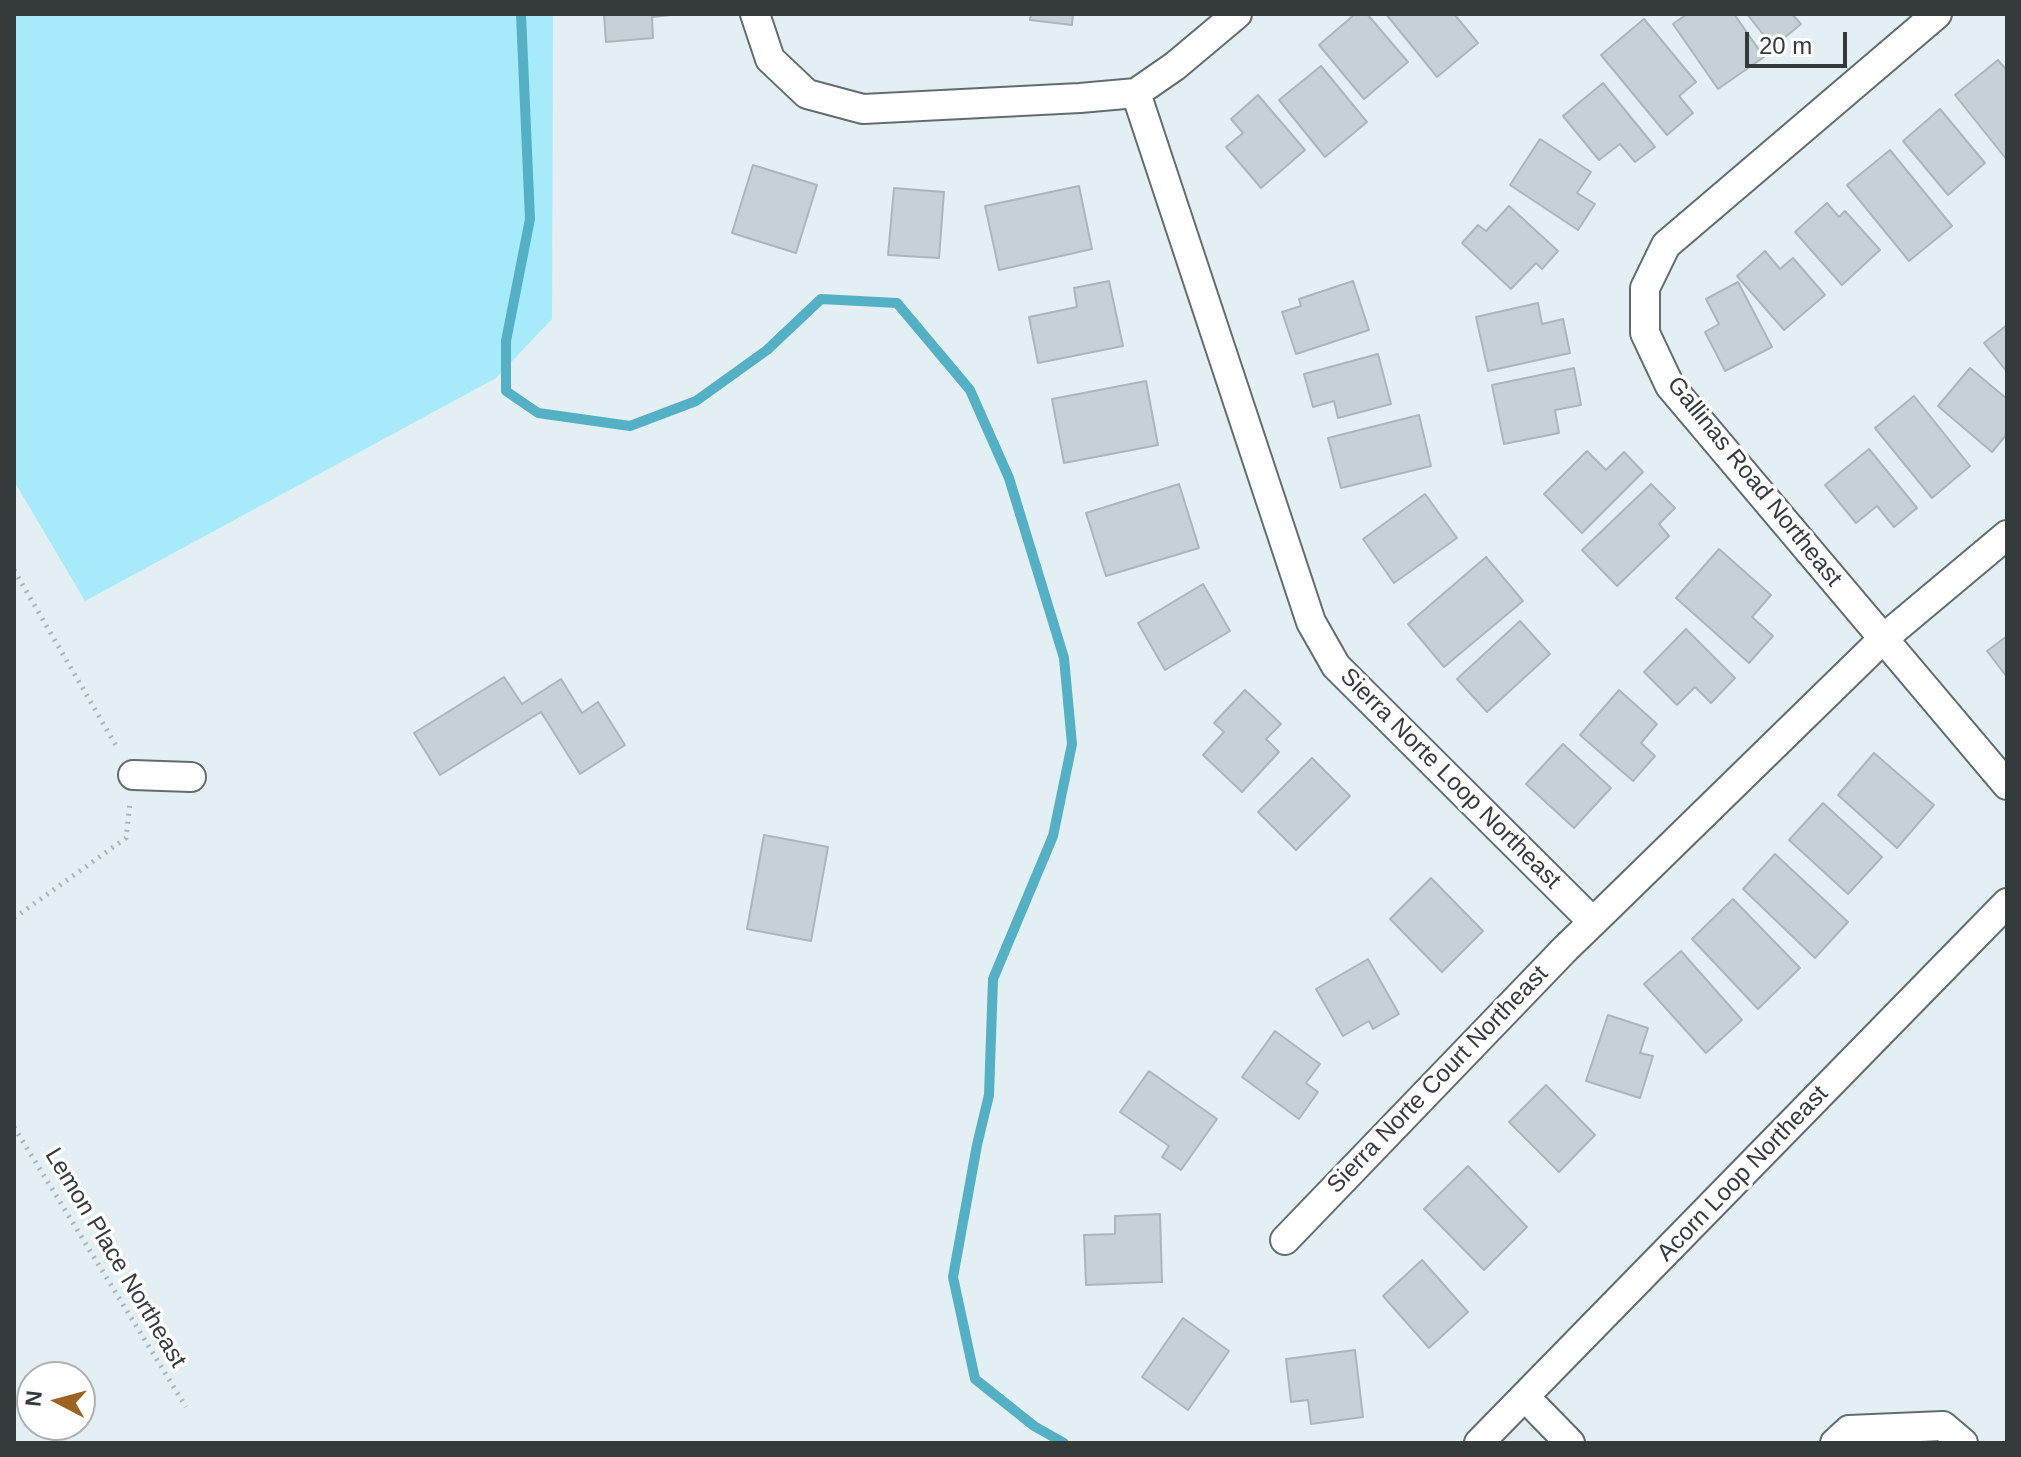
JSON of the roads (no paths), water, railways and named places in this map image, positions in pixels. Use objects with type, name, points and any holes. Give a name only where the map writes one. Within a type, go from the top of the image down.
[{"type":"street","points":[[755,14],[770,59],[807,94],[863,109],[1136,93],[1175,66],[1237,14]]},
{"type":"street","name":"Gallinas Road Northeast","points":[[1937,14],[1666,245],[1645,288],[1645,333],[1670,386],[2007,785]]},
{"type":"street","name":"Sierra Norte Loop Northeast","points":[[1136,93],[1311,622],[1336,666],[1593,922]]},
{"type":"street","points":[[1593,922],[1884,638],[2007,535]]},
{"type":"street","points":[[133,775],[191,777]]},
{"type":"street","name":"Acorn Loop Northeast","points":[[1479,1443],[2007,903]]},
{"type":"street","name":"Sierra Norte Court Northeast","points":[[1285,1240],[1593,922]]},
{"type":"street","points":[[1525,1397],[1570,1443]]},
{"type":"street","points":[[1835,1443],[1849,1430],[1943,1426],[1963,1443]]},
{"type":"waterway","points":[[521,14],[530,219],[506,341],[506,391],[538,413],[630,426],[696,401],[767,350],[821,299],[897,303],[970,390],[1009,478],[1064,658],[1072,744],[1053,836],[993,979],[989,1095],[953,1277],[975,1379],[1034,1426],[1064,1443]]}]
